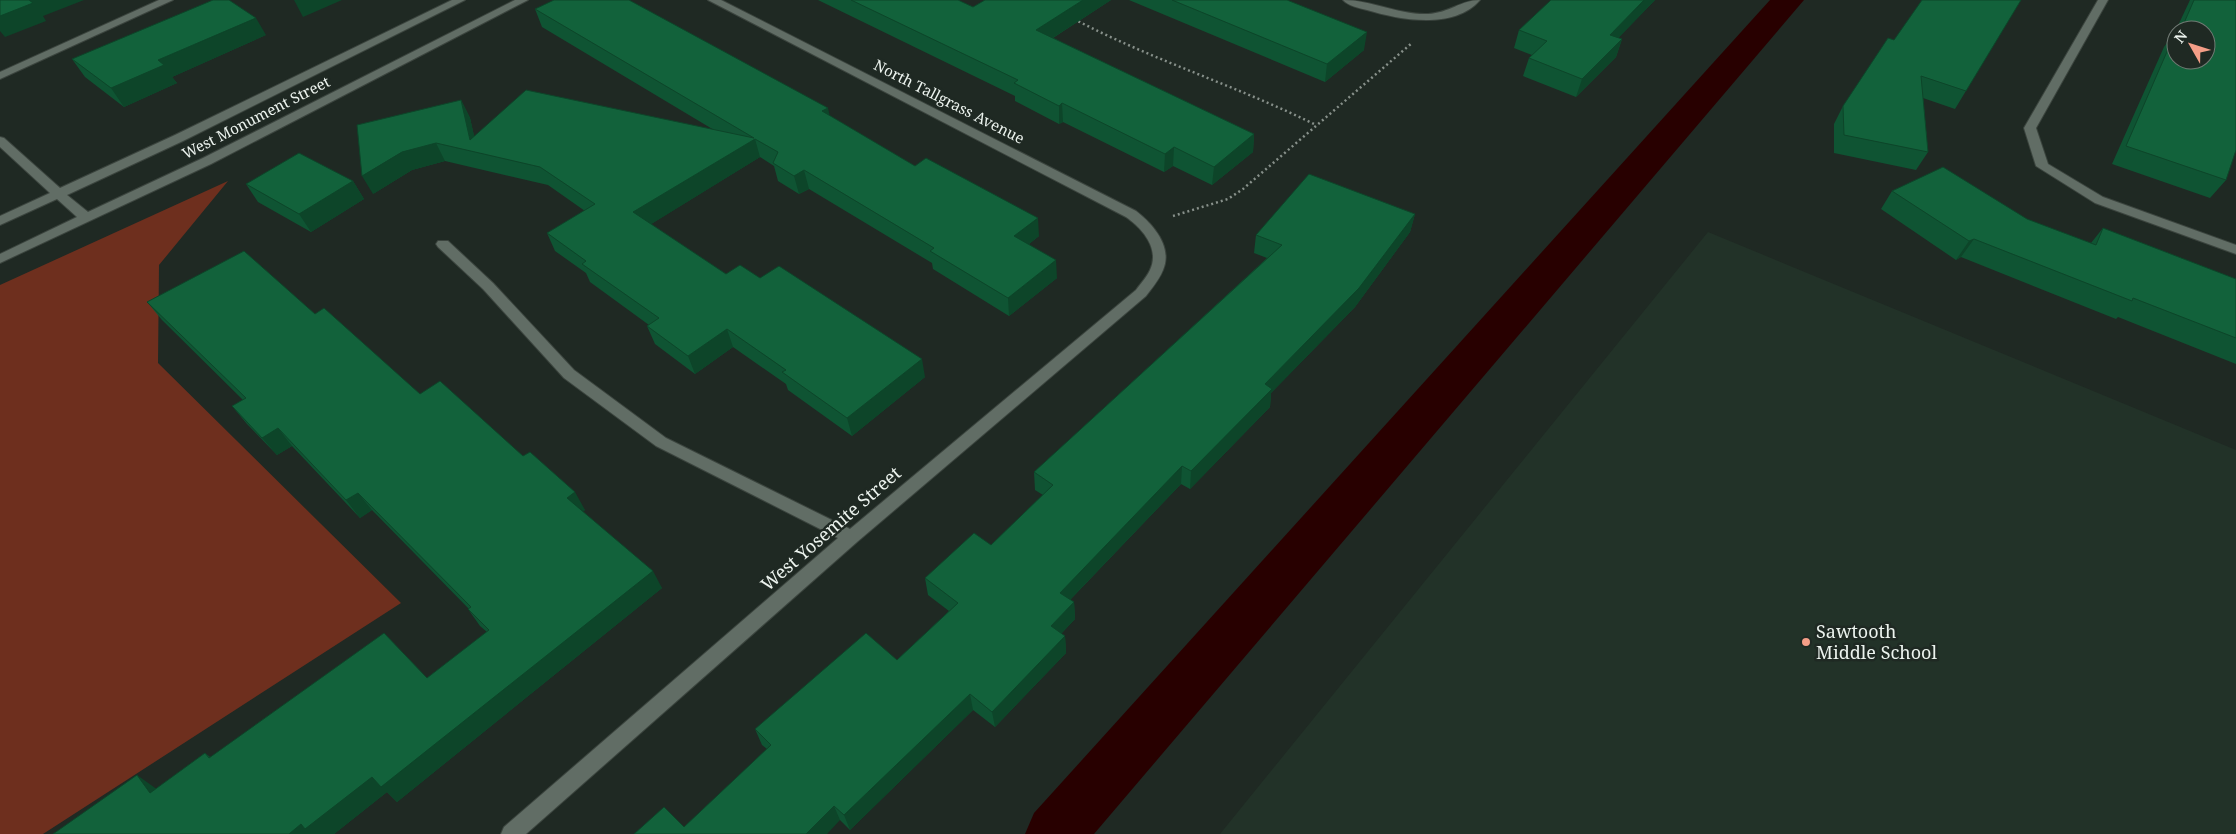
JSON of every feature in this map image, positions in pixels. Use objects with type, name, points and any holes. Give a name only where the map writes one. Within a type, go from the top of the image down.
[{"type":"street","points":[[0,76],[168,0]]},
{"type":"street","name":"West Monument Street","points":[[0,221],[59,195],[460,0]]},
{"type":"street","name":"West Monument Street","points":[[0,259],[207,161],[523,0]]},
{"type":"street","name":"North Tallgrass Avenue","points":[[713,0],[1122,209],[1146,224],[1158,246]]},
{"type":"street","points":[[1348,0],[1386,13],[1416,18],[1434,17],[1457,11],[1475,0]]},
{"type":"street","points":[[2103,0],[2030,128],[2042,166],[2099,200],[2236,250]]},
{"type":"street","points":[[0,141],[87,219]]},
{"type":"street","points":[[443,244],[488,286],[569,374],[661,442],[850,536]]},
{"type":"street","name":"West Yosemite Street","points":[[511,834],[850,536],[1141,293],[1158,267],[1158,246]]},
{"type":"path","points":[[1072,18],[1136,51],[1220,81],[1289,110],[1316,124]]},
{"type":"path","points":[[1146,224],[1228,199],[1412,43],[1415,38]]},
{"type":"shaded area","points":[[228,181],[159,265],[158,363],[401,603],[43,834],[0,834],[0,285]]},
{"type":"shaded area","name":"Sawtooth Middle School","points":[[1708,232],[2236,450],[2236,834],[1220,834]]},
{"type":"building","points":[[0,0],[29,0],[33,3],[0,16]]},
{"type":"building","points":[[213,0],[229,0],[256,18],[158,60],[164,65],[111,88],[72,59]]},
{"type":"building","points":[[554,0],[629,0],[828,108],[822,111],[915,166],[926,158],[1038,218],[1014,236],[1056,260],[1008,298],[930,251],[934,248],[804,170],[794,176],[773,163],[778,152],[755,139],[633,212],[726,274],[740,265],[760,278],[779,266],[922,359],[847,418],[782,372],[786,370],[727,329],[688,356],[647,326],[659,318],[582,264],[586,261],[547,233],[595,204],[540,167],[436,143],[402,152],[362,176],[357,125],[461,100],[470,140],[526,90],[754,138],[535,9]]},
{"type":"building","points":[[851,0],[958,0],[973,7],[985,0],[1083,0],[1036,30],[1254,134],[1214,167],[1174,147],[1165,154],[1062,103],[1059,106],[1014,83],[1018,80]]},
{"type":"building","points":[[1172,0],[1287,0],[1367,32],[1327,64]]},
{"type":"building","points":[[1551,0],[1644,0],[1610,35],[1622,39],[1582,79],[1529,58],[1547,41],[1519,30]]},
{"type":"building","points":[[1922,0],[2021,0],[1966,91],[1921,76],[1928,152],[1844,135],[1843,106],[1888,38],[1894,40]]},
{"type":"building","points":[[2194,0],[2236,0],[2236,150],[2226,180],[2126,146],[2166,54],[2166,70],[2216,70],[2216,20],[2185,20]]},
{"type":"building","points":[[299,153],[353,181],[299,214],[246,184]]},
{"type":"building","points":[[1943,167],[2027,219],[2096,245],[2103,228],[2236,279],[2236,338],[2133,298],[2132,301],[1974,239],[1969,241],[1892,191]]},
{"type":"building","points":[[1309,174],[1415,214],[1359,288],[1265,384],[1272,389],[1191,471],[1182,466],[1060,593],[1074,602],[1051,626],[1065,636],[992,712],[970,694],[844,815],[834,806],[806,834],[634,834],[664,807],[684,827],[771,745],[755,729],[866,633],[897,660],[958,603],[925,578],[974,533],[991,545],[1053,485],[1034,472],[1282,245],[1256,235]]},
{"type":"building","points":[[244,251],[315,314],[324,308],[420,394],[440,381],[523,456],[530,452],[575,492],[567,498],[653,571],[381,787],[372,777],[305,829],[301,824],[289,834],[53,834],[137,775],[150,793],[205,753],[209,758],[384,633],[427,678],[489,630],[468,609],[471,607],[358,493],[346,500],[278,428],[262,438],[232,406],[246,398],[147,302]]},
{"type":"waterway","points":[[1055,834],[1788,0]]},
{"type":"place","name":"Sawtooth Middle School","points":[[1806,642]]}]
